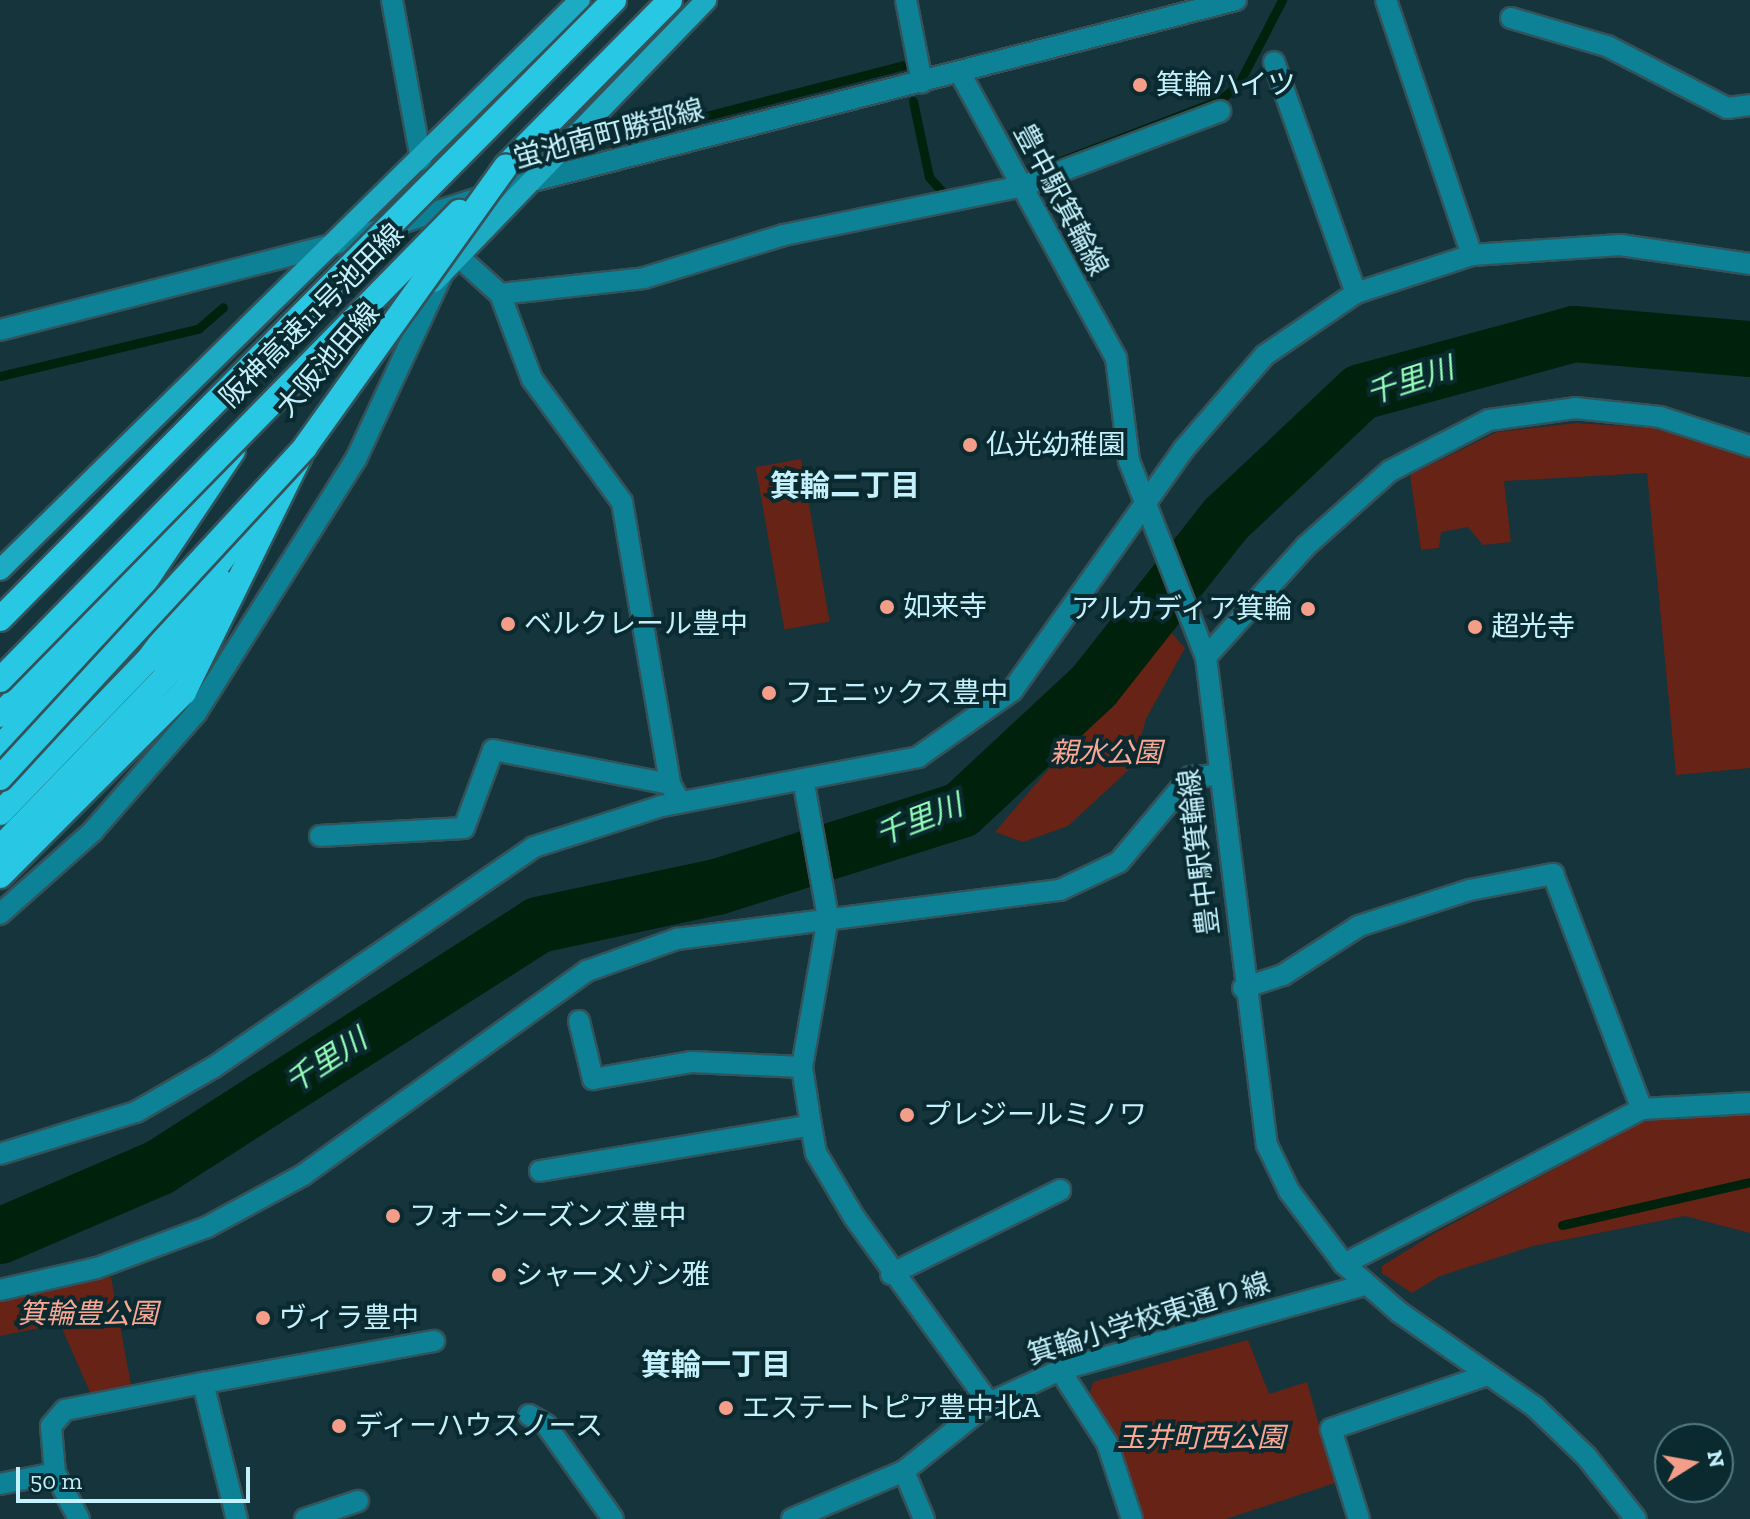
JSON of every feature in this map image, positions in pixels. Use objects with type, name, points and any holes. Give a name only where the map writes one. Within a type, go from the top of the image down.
[{"type":"highway","name":"阪神高速11号池田線","points":[[0,619],[614,0]]},
{"type":"highway","name":"阪神高速11号池田線","points":[[0,680],[266,403],[670,0]]},
{"type":"highway","points":[[0,813],[148,660],[506,166]]},
{"type":"highway","points":[[0,715],[87,627],[266,403]]},
{"type":"highway","points":[[0,747],[114,628],[266,403]]},
{"type":"highway","points":[[0,778],[305,447]]},
{"type":"highway","points":[[0,848],[164,678],[305,447]]},
{"type":"highway","points":[[0,876],[184,692],[305,447]]},
{"type":"main road","points":[[0,570],[338,243],[580,0]]},
{"type":"main road","name":"大阪池田線","points":[[0,766],[451,263],[706,0]]},
{"type":"street","points":[[392,0],[421,160]]},
{"type":"street","points":[[906,0],[922,82]]},
{"type":"street","name":"蛍池南町勝部線","points":[[0,330],[338,243],[529,182],[1236,0]]},
{"type":"street","points":[[1386,0],[1472,255]]},
{"type":"street","points":[[1511,18],[1607,46],[1727,108],[1750,105]]},
{"type":"street","points":[[1274,62],[1356,293]]},
{"type":"street","name":"豊中駅箕輪線","points":[[960,73],[1116,358],[1129,461],[1204,652],[1243,988],[1267,1145],[1289,1191],[1344,1264],[1365,1285],[1487,1375],[1586,1456],[1636,1519]]},
{"type":"street","points":[[500,294],[644,278],[784,235],[1022,186],[1220,111]]},
{"type":"street","points":[[0,1154],[149,1105],[534,847],[680,802],[805,790],[918,757],[1012,691],[1265,355],[1356,293],[1472,255],[1620,245],[1750,264]]},
{"type":"street","points":[[0,914],[93,831],[196,713],[356,459],[451,263],[500,294],[532,379],[622,502],[670,784],[680,802]]},
{"type":"street","points":[[1204,652],[1306,546],[1390,471],[1489,420],[1590,409],[1660,417],[1750,446]]},
{"type":"street","points":[[320,836],[464,828],[493,750],[670,784]]},
{"type":"street","points":[[0,1290],[97,1268],[207,1227],[303,1175],[587,971],[677,939],[827,914],[1060,890],[1119,862],[1190,777],[1218,775]]},
{"type":"street","points":[[805,790],[827,914],[802,1067],[816,1153],[891,1274],[989,1403]]},
{"type":"street","points":[[1243,988],[1283,975],[1359,926],[1470,890],[1553,874],[1642,1109]]},
{"type":"street","points":[[579,1021],[593,1079],[691,1062],[802,1067]]},
{"type":"street","points":[[1344,1264],[1642,1109],[1750,1103]]},
{"type":"street","points":[[540,1171],[811,1125]]},
{"type":"street","points":[[891,1274],[1060,1190]]},
{"type":"street","name":"箕輪小学校東通り線","points":[[792,1519],[904,1471],[989,1403],[1060,1370],[1365,1285]]},
{"type":"street","points":[[79,1519],[55,1473],[51,1426],[65,1410],[434,1341]]},
{"type":"street","points":[[1060,1370],[1107,1443],[1132,1519]]},
{"type":"street","points":[[1359,1519],[1331,1429],[1487,1375]]},
{"type":"street","points":[[203,1383],[237,1519]]},
{"type":"street","points":[[529,1415],[546,1425],[613,1519]]},
{"type":"street","points":[[904,1471],[924,1519]]},
{"type":"street","points":[[0,1484],[55,1473]]},
{"type":"street","points":[[305,1519],[358,1501]]},
{"type":"green space","points":[[1577,423],[1653,428],[1750,457],[1750,768],[1676,775],[1647,473],[1504,481],[1511,542],[1483,545],[1468,527],[1441,532],[1439,548],[1421,550],[1410,475],[1497,432]]},
{"type":"green space","points":[[801,459],[830,621],[784,629],[756,467]]},
{"type":"green space","name":"親水公園","points":[[1168,629],[1185,648],[1146,719],[1133,766],[1068,826],[1023,842],[995,832]]},
{"type":"green space","points":[[1750,1114],[1750,1233],[1685,1216],[1533,1246],[1440,1276],[1412,1293],[1382,1273],[1382,1266],[1435,1233],[1646,1120]]},
{"type":"green space","name":"箕輪豊公園","points":[[111,1277],[132,1390],[93,1399],[60,1324],[0,1336],[0,1299]]},
{"type":"green space","name":"玉井町西公園","points":[[1248,1340],[1269,1394],[1307,1382],[1335,1483],[1226,1519],[1142,1519],[1120,1447],[1088,1400],[1093,1382]]},
{"type":"waterway","points":[[1032,172],[1220,100],[1238,85],[1282,0]]},
{"type":"waterway","points":[[616,139],[904,65]]},
{"type":"waterway","points":[[913,101],[929,177],[945,195]]},
{"type":"waterway","points":[[0,376],[198,329],[223,307]]},
{"type":"waterway","name":"千里川","points":[[0,1236],[160,1167],[538,925],[717,887],[961,810],[1094,686],[1226,519],[1361,392],[1574,334],[1750,349]]},
{"type":"waterway","points":[[1562,1225],[1750,1182]]},
{"type":"place","name":"箕輪ハイツ","points":[[1140,85]]},
{"type":"place","name":"仏光幼稚園","points":[[970,445]]},
{"type":"place","name":"如来寺","points":[[887,607]]},
{"type":"place","name":"アルカディア箕輪","points":[[1308,609]]},
{"type":"place","name":"ベルクレール豊中","points":[[508,624]]},
{"type":"place","name":"超光寺","points":[[1475,627]]},
{"type":"place","name":"フェニックス豊中","points":[[769,693]]},
{"type":"place","name":"プレジールミノワ","points":[[907,1115]]},
{"type":"place","name":"フォーシーズンズ豊中","points":[[393,1216]]},
{"type":"place","name":"シャーメゾン雅","points":[[499,1275]]},
{"type":"place","name":"ヴィラ豊中","points":[[263,1318]]},
{"type":"place","name":"エステートピア豊中北A","points":[[726,1408]]},
{"type":"place","name":"ディーハウスノース","points":[[339,1426]]},
{"type":"district","name":"箕輪二丁目","points":[[845,486]]},
{"type":"district","name":"箕輪一丁目","points":[[716,1365]]}]
